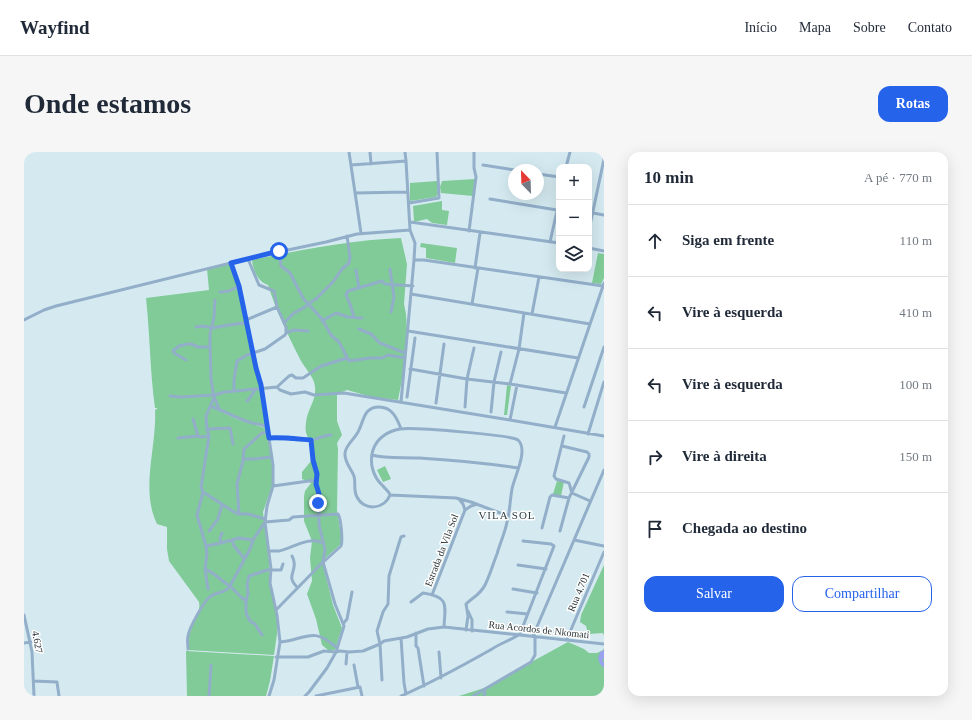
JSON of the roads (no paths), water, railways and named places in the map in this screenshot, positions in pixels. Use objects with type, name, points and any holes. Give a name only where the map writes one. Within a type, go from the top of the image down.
[{"type":"street","points":[[349,152],[361,233]]},
{"type":"street","points":[[370,152],[370,164]]},
{"type":"street","points":[[401,402],[413,286],[415,243],[410,230],[405,152]]},
{"type":"street","points":[[409,203],[439,198],[437,152]]},
{"type":"street","points":[[469,231],[476,177],[474,152]]},
{"type":"street","points":[[567,164],[570,152]]},
{"type":"street","points":[[592,217],[604,159]]},
{"type":"street","points":[[351,165],[406,161]]},
{"type":"street","points":[[483,165],[508,169]]},
{"type":"street","points":[[544,175],[556,177]]},
{"type":"street","points":[[355,193],[408,192]]},
{"type":"street","points":[[490,199],[556,210]]},
{"type":"street","points":[[593,213],[604,215]]},
{"type":"street","points":[[550,242],[556,215]]},
{"type":"street","points":[[410,222],[556,243]]},
{"type":"street","points":[[24,320],[56,306],[279,251],[361,233],[410,230]]},
{"type":"street","points":[[472,304],[480,233]]},
{"type":"street","points":[[284,323],[294,313],[316,299],[349,263],[350,260],[347,236]]},
{"type":"street","points":[[592,249],[604,251]]},
{"type":"street","points":[[279,251],[281,266],[290,273],[300,293],[322,321],[331,336],[340,344],[349,361],[382,358],[388,355],[405,358]]},
{"type":"street","points":[[248,259],[259,285],[274,291],[277,307],[284,323],[286,333]]},
{"type":"street","points":[[414,260],[424,260],[539,277],[603,284],[555,427]]},
{"type":"street","points":[[231,263],[239,286],[262,389],[273,466],[273,486],[267,506],[265,520],[271,569],[270,583],[276,610],[280,642],[276,657],[274,680],[269,696]]},
{"type":"street","points":[[390,269],[394,297],[391,312]]},
{"type":"street","points":[[356,270],[359,288]]},
{"type":"street","points":[[532,314],[539,277]]},
{"type":"street","points":[[354,317],[346,294],[350,290],[382,281],[385,284],[413,286]]},
{"type":"street","points":[[220,292],[229,291],[239,286]]},
{"type":"street","points":[[411,294],[590,324]]},
{"type":"street","points":[[215,300],[210,347],[211,379],[214,395],[219,409]]},
{"type":"street","points":[[196,327],[203,326],[212,328],[235,324],[246,321],[277,307]]},
{"type":"street","points":[[322,321],[336,313],[348,317],[362,318]]},
{"type":"street","points":[[510,384],[519,349],[524,313]]},
{"type":"street","points":[[359,329],[371,334],[380,343],[405,353]]},
{"type":"street","points":[[234,391],[236,363],[242,358],[265,349],[286,335],[286,333],[294,330],[308,331]]},
{"type":"street","points":[[408,331],[578,358]]},
{"type":"street","points":[[407,396],[415,338]]},
{"type":"street","points":[[186,360],[174,353],[173,350],[179,346],[188,344],[198,348],[210,347]]},
{"type":"street","points":[[436,403],[444,344]]},
{"type":"street","points":[[465,407],[467,379],[474,348]]},
{"type":"street","points":[[584,407],[604,348]]},
{"type":"street","points":[[491,412],[494,382],[501,352]]},
{"type":"street","points":[[170,396],[182,397],[214,395],[225,392],[277,387],[289,376],[292,375],[296,378],[303,378],[322,366],[347,358]]},
{"type":"street","points":[[410,369],[467,379],[566,393]]},
{"type":"street","points":[[588,434],[604,382]]},
{"type":"street","points":[[510,420],[517,385]]},
{"type":"street","points":[[277,387],[280,390],[291,394],[305,392],[314,395],[344,393],[604,436]]},
{"type":"street","points":[[247,401],[250,399],[255,390]]},
{"type":"street","points":[[208,589],[205,569],[207,554],[206,546],[197,515],[203,492],[201,482],[209,436],[207,429],[207,413],[214,395]]},
{"type":"street","points":[[210,406],[240,419],[263,425],[268,430]]},
{"type":"street","points":[[390,495],[387,502],[374,508],[368,507],[362,503],[354,492],[354,477],[348,465],[345,453],[346,448],[360,429],[364,415],[372,408],[379,406],[390,410],[398,420],[401,429]]},
{"type":"street","points":[[193,419],[198,436]]},
{"type":"street","points":[[207,429],[230,428],[233,444]]},
{"type":"street","points":[[390,495],[376,478],[372,466],[372,455],[375,446],[378,440],[384,435],[401,429],[415,428],[516,438],[520,442],[522,459],[512,488],[507,524],[485,585],[478,596],[467,602],[466,630]]},
{"type":"street","points":[[239,514],[237,484],[244,449],[262,433],[268,430]]},
{"type":"street","points":[[269,438],[284,437],[298,440],[311,440],[331,435]]},
{"type":"street","points":[[178,438],[198,436],[201,438],[209,436]]},
{"type":"street","points":[[564,436],[554,476],[556,479],[569,483],[572,493],[590,501]]},
{"type":"street","points":[[305,696],[327,668],[336,652],[343,628],[343,624],[334,603],[323,562],[325,549],[319,525],[319,494],[311,440]]},
{"type":"street","points":[[560,531],[569,498],[589,455],[587,452],[562,446]]},
{"type":"street","points":[[372,455],[385,458],[418,458],[518,468]]},
{"type":"street","points":[[243,459],[271,457]]},
{"type":"street","points":[[473,696],[531,662],[535,656],[534,636],[604,470]]},
{"type":"street","points":[[273,486],[316,480]]},
{"type":"street","points":[[203,492],[229,510],[239,514],[248,514],[265,520],[289,520],[293,517],[338,514],[341,521],[342,544],[297,587],[276,610]]},
{"type":"street","points":[[390,495],[459,499],[508,516]]},
{"type":"street","points":[[542,528],[550,496],[552,495],[569,498]]},
{"type":"street","name":"Estrada da Vila Sol","points":[[459,499],[465,510]]},
{"type":"street","name":"Estrada da Vila Sol","points":[[432,595],[465,510],[477,504]]},
{"type":"street","points":[[210,531],[218,519],[222,505]]},
{"type":"street","points":[[188,649],[188,637],[199,611],[210,597],[226,591],[230,586],[250,549],[253,540],[265,520]]},
{"type":"street","points":[[221,543],[220,538],[222,534]]},
{"type":"street","points":[[382,680],[380,644],[377,631],[383,612],[388,604],[389,576],[401,537],[404,536]]},
{"type":"street","points":[[206,546],[239,538],[253,540]]},
{"type":"street","points":[[232,540],[234,546],[244,559]]},
{"type":"street","points":[[574,540],[604,546]]},
{"type":"street","points":[[269,551],[281,550],[303,542],[320,541],[324,543]]},
{"type":"street","points":[[401,696],[440,678],[520,634],[554,548],[554,545],[523,541]]},
{"type":"street","name":"Rua 4.701","points":[[567,639],[604,552]]},
{"type":"street","points":[[292,556],[294,564],[292,581],[297,587]]},
{"type":"street","points":[[262,635],[255,624],[250,621],[245,610],[249,576],[271,569],[281,570],[283,564]]},
{"type":"street","points":[[518,565],[546,569]]},
{"type":"street","points":[[205,569],[230,586],[246,601]]},
{"type":"street","points":[[513,589],[536,592]]},
{"type":"street","points":[[343,624],[347,619],[352,592]]},
{"type":"street","points":[[411,602],[423,593],[442,599],[444,602],[444,627]]},
{"type":"street","points":[[467,609],[472,620],[472,631]]},
{"type":"street","points":[[507,612],[527,614]]},
{"type":"street","name":"4.627","points":[[24,615],[31,642],[34,696]]},
{"type":"street","name":"Rua Acordos de Nkomati","points":[[276,657],[308,657],[324,651],[363,651],[384,641],[401,638],[428,629],[444,627],[604,644]]},
{"type":"street","points":[[416,633],[416,646],[418,648],[424,686]]},
{"type":"street","points":[[280,642],[310,634],[326,639],[337,648]]},
{"type":"street","points":[[401,638],[406,694]]},
{"type":"street","points":[[24,643],[31,642]]},
{"type":"street","points":[[346,664],[347,652]]},
{"type":"street","points":[[439,652],[440,678]]},
{"type":"street","points":[[209,696],[211,665]]},
{"type":"street","points":[[354,665],[358,687],[361,688],[362,696]]},
{"type":"street","points":[[34,681],[57,682],[59,696]]},
{"type":"street","points":[[316,696],[358,687]]},
{"type":"street","points":[[484,690],[486,693],[484,696]]},
{"type":"water","points":[[604,650],[604,659],[602,660],[604,663],[604,668],[600,664],[598,658],[600,652]]},
{"type":"district","name":"VILA SOL","points":[[507,515]]}]
